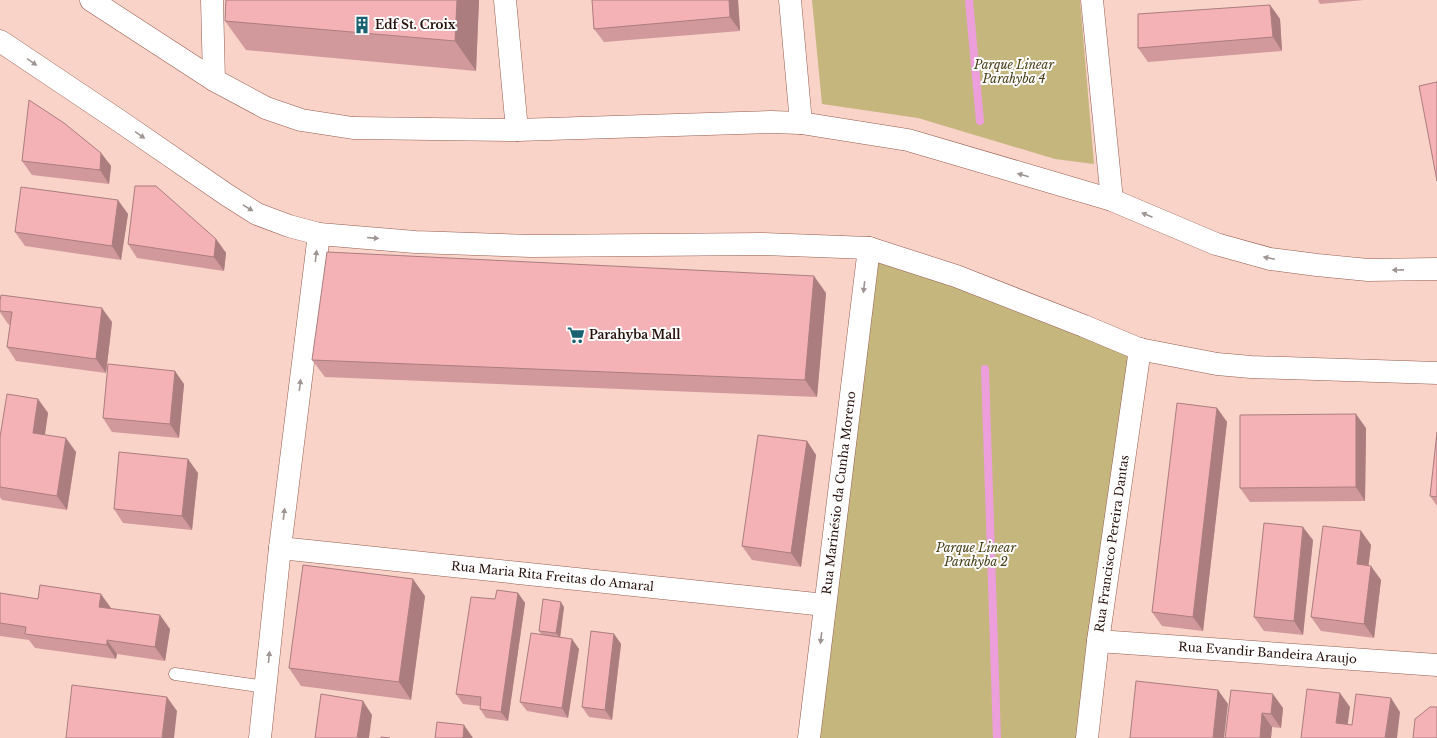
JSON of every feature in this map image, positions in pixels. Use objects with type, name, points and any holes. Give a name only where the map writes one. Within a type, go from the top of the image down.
[{"type":"main road","points":[[91,0],[214,80],[266,108],[301,120],[354,128],[517,130],[771,122],[801,123],[908,140],[1112,200],[1216,244],[1270,259],[1368,270],[1437,269]]},
{"type":"main road","points":[[212,0],[214,80]]},
{"type":"main road","points":[[504,0],[517,130]]},
{"type":"main road","points":[[790,0],[801,123]]},
{"type":"main road","points":[[1092,0],[1112,200]]},
{"type":"main road","points":[[0,41],[257,214],[289,226],[319,234],[415,242],[531,246],[763,244],[869,248],[956,276],[1140,349],[1217,364],[1251,367],[1437,373]]},
{"type":"main road","points":[[260,738],[280,548],[319,234]]},
{"type":"main road","name":"Rua Marinésio da Cunha Moreno","points":[[809,738],[869,248]]},
{"type":"main road","name":"Rua Francisco Pereira Dantas","points":[[1087,738],[1098,641],[1140,349]]},
{"type":"main road","name":"Rua Maria Rita Freitas do Amaral","points":[[280,548],[825,605]]},
{"type":"main road","name":"Rua Evandir Bandeira Araujo","points":[[1098,641],[1437,665]]},
{"type":"lane","points":[[175,674],[266,687]]},
{"type":"green space","name":"Parque Linear Parahyba 4","points":[[812,0],[1080,0],[1094,164],[1055,159],[918,118],[822,104]]},
{"type":"green space","name":"Parque Linear Parahyba 2","points":[[875,252],[1139,349],[1092,738],[815,738]]},
{"type":"building","points":[[226,0],[457,0],[455,41],[225,21]]},
{"type":"building","points":[[592,0],[729,0],[730,17],[594,29]]},
{"type":"building","points":[[1270,5],[1273,37],[1138,48],[1138,14]]},
{"type":"building","points":[[1437,82],[1437,181],[1419,86]]},
{"type":"building","points":[[29,100],[64,123],[101,153],[100,170],[22,161]]},
{"type":"building","points":[[135,186],[156,186],[216,239],[214,257],[128,244]]},
{"type":"building","points":[[21,187],[118,200],[112,246],[15,232]]},
{"type":"building","name":"Parahyba Mall","points":[[327,252],[814,276],[805,380],[312,360]]},
{"type":"building","points":[[1,295],[102,308],[96,359],[7,347],[12,312],[0,311]]},
{"type":"building","points":[[108,364],[175,371],[170,424],[103,418]]},
{"type":"building","points":[[7,394],[38,399],[33,433],[66,438],[57,496],[0,487],[0,437]]},
{"type":"building","points":[[1177,403],[1217,408],[1193,617],[1152,612]]},
{"type":"building","points":[[1356,414],[1356,487],[1240,488],[1240,415]]},
{"type":"building","points":[[1437,432],[1437,497],[1430,496]]},
{"type":"building","points":[[758,435],[807,441],[791,553],[742,546]]},
{"type":"building","points":[[119,452],[188,459],[182,516],[114,509]]},
{"type":"building","points":[[1264,523],[1303,527],[1294,621],[1254,617]]},
{"type":"building","points":[[1323,526],[1361,531],[1357,564],[1371,566],[1364,624],[1311,617]]},
{"type":"building","points":[[303,565],[413,579],[399,682],[289,668]]},
{"type":"building","points":[[40,585],[101,594],[99,607],[160,615],[155,647],[107,640],[107,645],[25,634],[26,627],[0,623],[0,593],[38,599]]},
{"type":"building","points":[[497,590],[518,593],[501,712],[480,709],[481,697],[456,694],[471,597],[495,599]]},
{"type":"building","points":[[543,599],[561,602],[556,633],[539,631]]},
{"type":"building","points":[[591,631],[614,634],[605,710],[582,707]]},
{"type":"building","points":[[531,633],[572,639],[562,708],[520,702]]},
{"type":"building","points":[[1136,681],[1218,690],[1213,738],[1130,738]]},
{"type":"building","points":[[72,685],[167,697],[162,738],[66,738]]},
{"type":"building","points":[[1307,689],[1340,693],[1336,723],[1352,725],[1356,694],[1391,698],[1385,738],[1301,738]]},
{"type":"building","points":[[1231,690],[1273,694],[1271,714],[1262,713],[1260,738],[1225,738]]},
{"type":"building","points":[[321,694],[363,701],[357,738],[315,738]]},
{"type":"building","points":[[1430,707],[1437,707],[1437,738],[1413,738],[1415,719]]},
{"type":"building","points":[[437,722],[464,725],[463,738],[435,738]]},
{"type":"waterway","points":[[969,0],[980,121]]},
{"type":"waterway","points":[[985,369],[997,738]]},
{"type":"place","name":"Edf St. Croix","points":[[362,25]]},
{"type":"place","name":"Parahyba Mall","points":[[576,335]]}]
